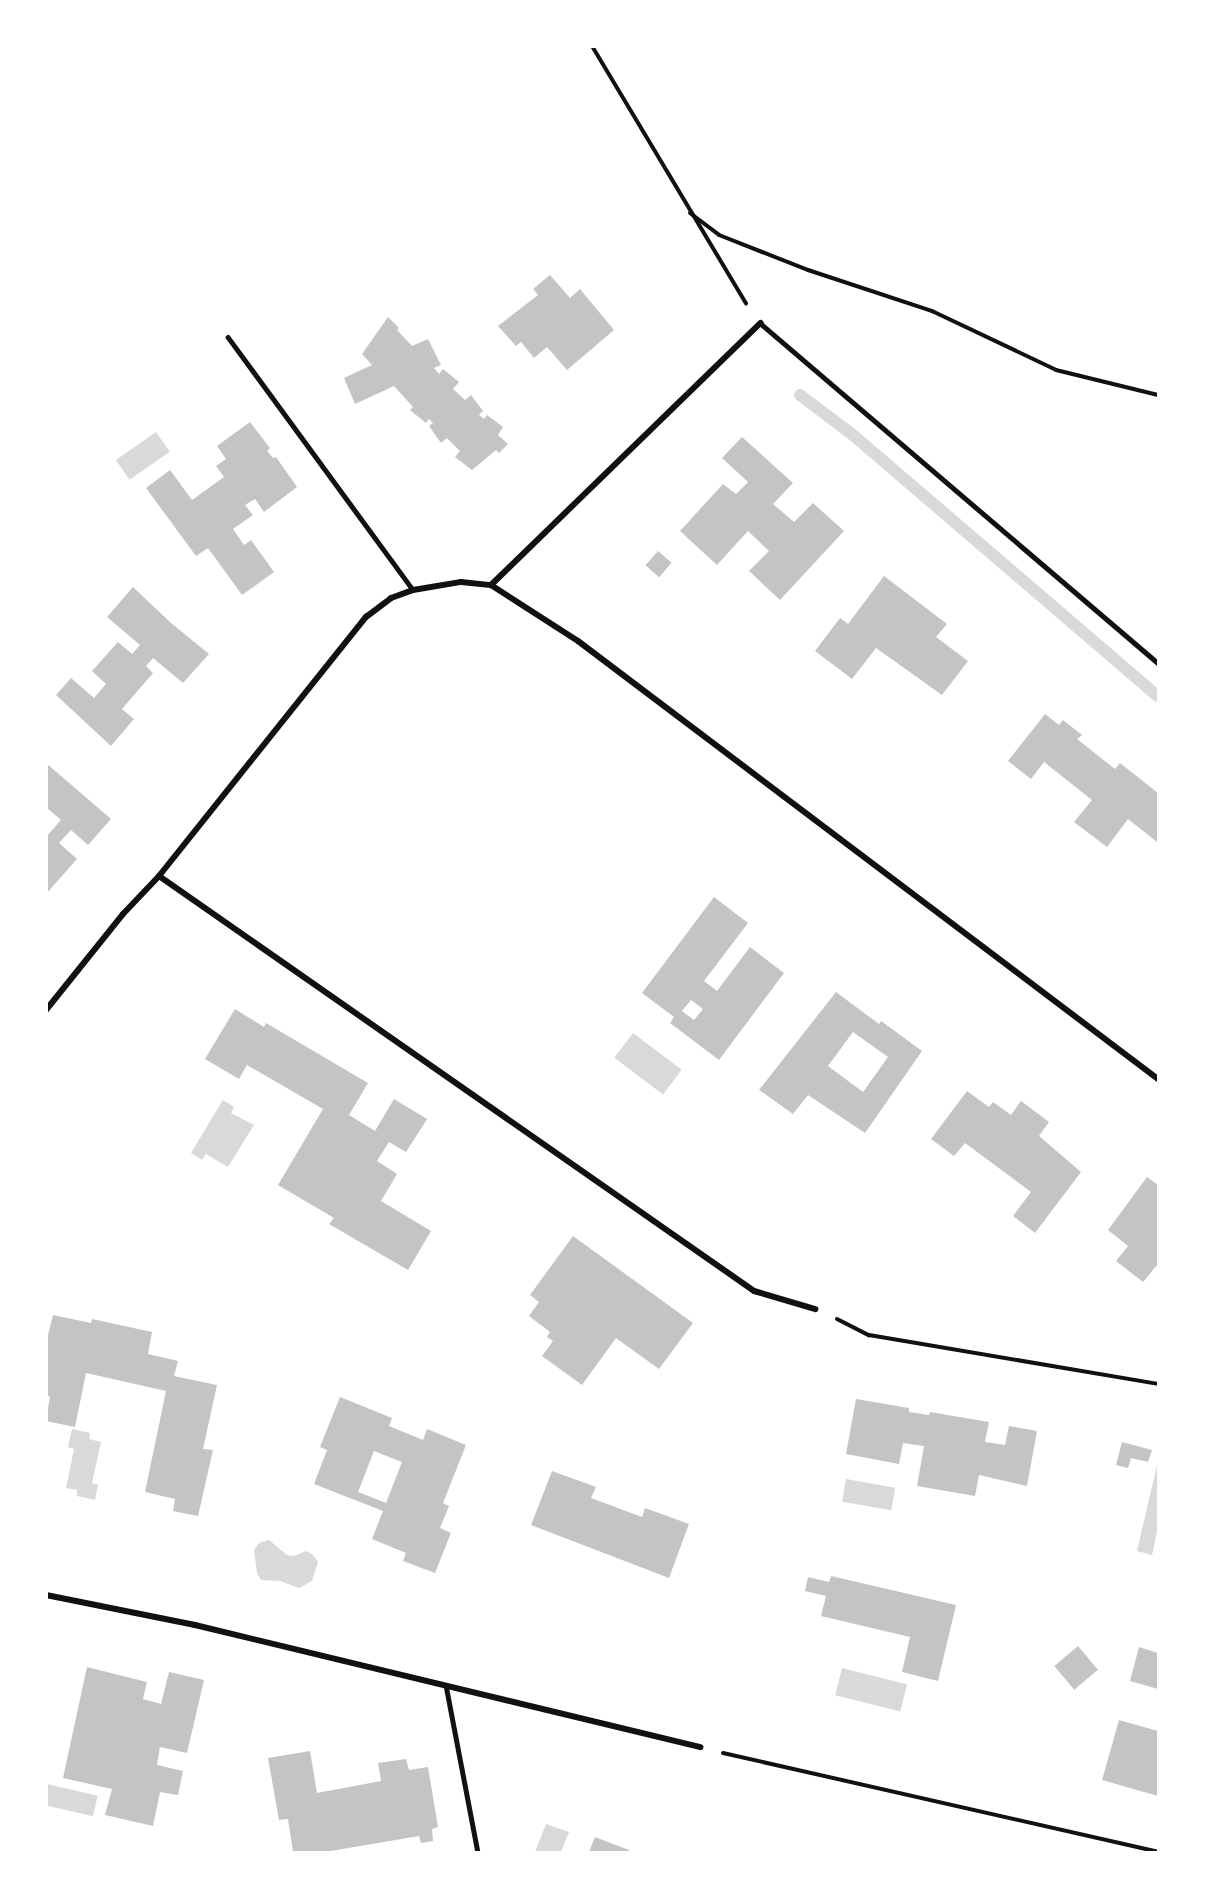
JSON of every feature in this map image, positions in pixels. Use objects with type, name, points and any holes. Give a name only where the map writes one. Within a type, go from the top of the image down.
[{"type":"street","points":[[491,585],[760,323]]},
{"type":"street","points":[[46,1010],[123,914],[159,876],[366,617],[391,597],[413,590],[461,582],[491,585],[578,641],[1158,1079]]},
{"type":"street","points":[[159,876],[754,1291],[815,1309]]},
{"type":"street","points":[[46,1596],[195,1625],[700,1747]]},
{"type":"lane","points":[[760,323],[1158,663]]},
{"type":"lane","points":[[228,337],[413,590]]},
{"type":"lane","points":[[446,1685],[478,1852]]},
{"type":"path","points":[[592,46],[690,213],[760,323]]},
{"type":"path","points":[[690,213],[719,235],[808,270],[932,311],[1056,370],[1158,395]]},
{"type":"path","points":[[815,1309],[869,1335],[1158,1384]]},
{"type":"path","points":[[700,1747],[1158,1852]]},
{"type":"shaded area","points":[[156,432],[170,452],[130,480],[116,460]]},
{"type":"shaded area","points":[[633,1033],[682,1070],[663,1094],[614,1058]]},
{"type":"shaded area","points":[[223,1100],[234,1107],[231,1113],[254,1125],[228,1167],[206,1154],[202,1160],[191,1153]]},
{"type":"shaded area","points":[[72,1429],[90,1433],[89,1439],[101,1442],[92,1483],[98,1485],[95,1500],[77,1496],[77,1490],[66,1488],[74,1449],[68,1447]]},
{"type":"shaded area","points":[[1158,1461],[1158,1528],[1152,1555],[1137,1551]]},
{"type":"shaded area","points":[[846,1479],[895,1488],[891,1510],[842,1502]]},
{"type":"shaded area","points":[[269,1540],[287,1555],[294,1556],[306,1551],[312,1554],[318,1562],[312,1581],[299,1588],[280,1581],[261,1580],[257,1573],[254,1550],[259,1543]]},
{"type":"shaded area","points":[[842,1668],[907,1684],[900,1711],[835,1695]]},
{"type":"shaded area","points":[[47,1784],[98,1796],[93,1816],[46,1805]]},
{"type":"shaded area","points":[[546,1824],[569,1832],[561,1852],[535,1852]]},
{"type":"building","points":[[550,275],[570,298],[580,289],[614,330],[567,370],[547,347],[534,358],[521,342],[516,346],[498,326],[538,295],[533,289]]},
{"type":"building","points":[[388,317],[412,346],[428,339],[441,365],[434,368],[439,374],[443,369],[459,382],[453,389],[465,400],[471,395],[483,411],[479,415],[484,419],[487,415],[503,427],[498,435],[508,444],[499,453],[496,450],[472,470],[455,457],[460,451],[447,438],[441,443],[429,426],[433,423],[429,419],[426,423],[410,410],[413,407],[394,386],[355,404],[344,378],[372,365],[362,354]]},
{"type":"building","points":[[250,422],[270,448],[267,451],[273,458],[276,457],[297,487],[264,512],[255,499],[245,505],[253,515],[233,529],[244,545],[251,540],[274,572],[242,595],[208,548],[196,556],[146,488],[170,470],[192,500],[224,477],[216,466],[226,459],[217,446]]},
{"type":"building","points":[[742,437],[793,483],[773,504],[794,522],[813,503],[844,531],[780,600],[749,571],[769,551],[748,531],[717,565],[680,531],[723,484],[736,494],[748,482],[722,458]]},
{"type":"building","points":[[658,551],[672,563],[659,577],[646,565]]},
{"type":"building","points":[[884,576],[947,624],[936,637],[968,661],[942,695],[876,648],[852,679],[815,651],[840,618],[848,624]]},
{"type":"building","points":[[133,587],[171,623],[209,654],[183,683],[153,658],[146,666],[153,673],[122,709],[134,719],[111,746],[56,695],[71,678],[94,698],[106,684],[92,671],[118,642],[132,654],[140,645],[107,617]]},
{"type":"building","points":[[1045,714],[1059,725],[1063,720],[1082,735],[1077,739],[1115,769],[1120,763],[1158,793],[1157,842],[1128,819],[1107,847],[1074,822],[1092,800],[1044,762],[1031,779],[1008,761]]},
{"type":"building","points":[[46,763],[111,819],[88,845],[71,830],[59,843],[77,859],[46,894],[46,837],[61,820],[46,807]]},
{"type":"building","points":[[714,897],[748,923],[704,981],[717,991],[750,947],[784,973],[719,1060],[670,1023],[674,1017],[642,993]],"holes":[[[691,1000],[703,1009],[694,1020],[682,1011]]]},
{"type":"building","points":[[836,992],[879,1024],[881,1021],[922,1051],[865,1133],[808,1095],[793,1114],[759,1090]],"holes":[[[853,1032],[888,1057],[863,1092],[828,1066]]]},
{"type":"building","points":[[235,1009],[264,1027],[266,1023],[368,1083],[349,1115],[375,1131],[394,1099],[427,1119],[406,1152],[389,1142],[377,1161],[397,1174],[381,1201],[431,1231],[408,1270],[329,1224],[334,1218],[278,1185],[323,1109],[247,1065],[239,1079],[205,1059]]},
{"type":"building","points":[[967,1091],[989,1107],[993,1102],[1011,1115],[1021,1101],[1049,1122],[1039,1136],[1081,1172],[1035,1233],[1013,1216],[1031,1192],[965,1143],[954,1156],[931,1139]]},
{"type":"building","points":[[1147,1177],[1158,1185],[1158,1268],[1156,1266],[1143,1282],[1116,1261],[1128,1246],[1108,1230]]},
{"type":"building","points":[[573,1236],[693,1323],[659,1369],[616,1338],[582,1385],[542,1356],[553,1341],[547,1337],[550,1332],[529,1316],[539,1302],[530,1295]]},
{"type":"building","points":[[53,1315],[91,1323],[92,1319],[152,1332],[148,1354],[178,1361],[174,1376],[217,1385],[203,1449],[213,1450],[198,1516],[173,1511],[175,1499],[145,1492],[166,1391],[86,1373],[75,1427],[46,1421],[50,1396],[46,1396],[46,1343]]},
{"type":"building","points":[[340,1397],[392,1418],[389,1426],[423,1440],[427,1429],[466,1445],[443,1503],[449,1506],[440,1528],[451,1533],[435,1573],[403,1561],[406,1553],[372,1539],[383,1511],[314,1484],[327,1450],[320,1447]],"holes":[[[374,1451],[402,1462],[386,1503],[358,1492]]]},
{"type":"building","points":[[856,1399],[909,1408],[909,1412],[929,1415],[930,1412],[989,1422],[985,1442],[1005,1445],[1009,1426],[1037,1431],[1027,1486],[979,1475],[975,1496],[917,1486],[924,1446],[903,1443],[899,1464],[846,1454]]},
{"type":"building","points":[[1122,1442],[1152,1450],[1148,1462],[1131,1458],[1128,1468],[1116,1465]]},
{"type":"building","points":[[552,1471],[596,1487],[591,1498],[642,1517],[645,1508],[689,1524],[669,1578],[531,1525]]},
{"type":"building","points":[[831,1576],[956,1605],[938,1681],[902,1672],[910,1637],[821,1616],[826,1596],[805,1591],[808,1577],[829,1582]]},
{"type":"building","points":[[1078,1646],[1098,1670],[1074,1690],[1054,1666]]},
{"type":"building","points":[[1139,1647],[1158,1653],[1158,1689],[1130,1681]]},
{"type":"building","points":[[87,1667],[147,1682],[143,1699],[161,1704],[169,1672],[204,1680],[187,1753],[160,1747],[157,1765],[183,1771],[178,1795],[160,1792],[153,1826],[105,1815],[112,1789],[63,1778]]},
{"type":"building","points":[[1119,1720],[1158,1731],[1158,1796],[1102,1780]]},
{"type":"building","points":[[310,1751],[317,1793],[381,1781],[378,1763],[406,1759],[409,1770],[428,1767],[438,1827],[432,1829],[433,1841],[421,1843],[419,1836],[325,1852],[293,1852],[288,1819],[279,1820],[268,1758]]},
{"type":"building","points":[[595,1837],[629,1850],[628,1852],[589,1852]]},
{"type":"waterway","points":[[800,395],[853,435],[1158,696]]}]
